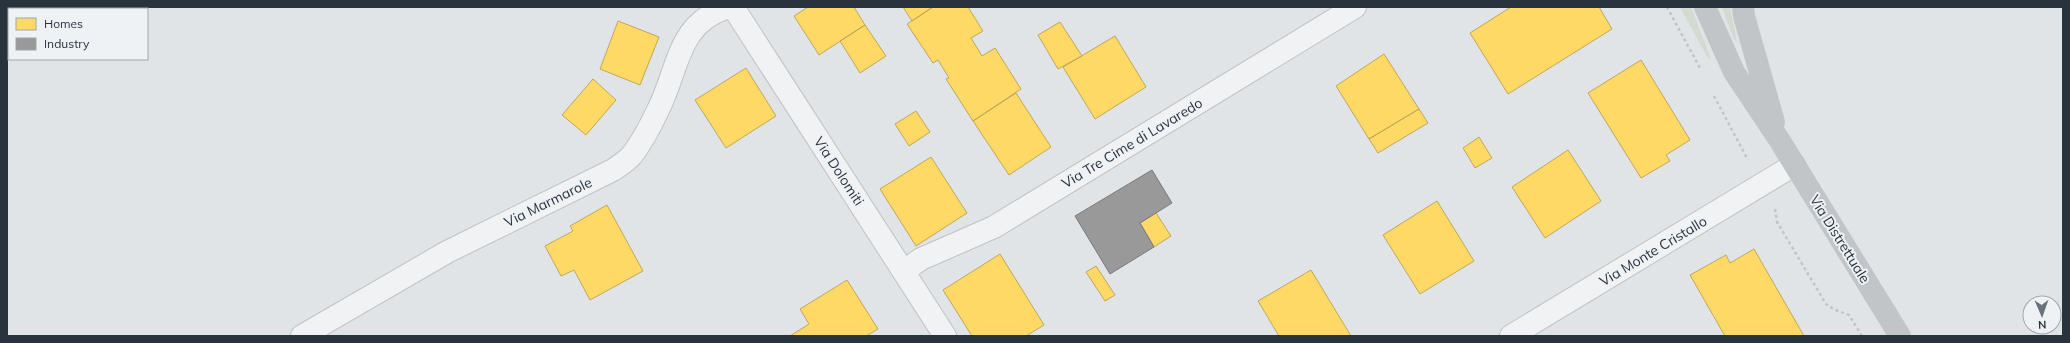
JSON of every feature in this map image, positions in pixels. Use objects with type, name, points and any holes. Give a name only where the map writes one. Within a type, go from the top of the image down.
[{"type":"main road","name":"Via Distrettuale","points":[[1705,7],[1734,72],[1780,141],[1900,336]]},
{"type":"main road","name":"Via Distrettuale","points":[[1743,7],[1780,141]]},
{"type":"street","name":"Via Marmarole","points":[[302,336],[447,252],[613,170],[631,156],[659,109],[682,47],[690,33],[711,14],[729,7]]},
{"type":"street","name":"Via Dolomiti","points":[[733,7],[945,336]]},
{"type":"street","name":"Via Tre Cime di Lavaredo","points":[[904,271],[921,259],[994,227],[1355,7]]},
{"type":"street","name":"Via Monte Cristallo","points":[[1511,336],[1794,165]]},
{"type":"path","points":[[1774,205],[1777,222],[1826,304],[1833,309],[1849,315],[1862,336]]},
{"type":"shaded area","points":[[1680,7],[1691,7],[1711,59],[1708,58]]},
{"type":"shaded area","points":[[1722,7],[1730,7],[1737,42],[1734,40]]},
{"type":"building: Homes","points":[[808,7],[854,7],[865,25],[819,55],[794,16]]},
{"type":"building: Homes","points":[[903,7],[933,7],[912,21]]},
{"type":"building: Homes","points":[[933,7],[968,7],[983,31],[971,38],[982,56],[995,48],[1021,89],[973,121],[946,79],[949,78],[938,60],[933,63],[907,24]]},
{"type":"building: Homes","points":[[1511,7],[1599,7],[1612,29],[1508,94],[1470,33]]},
{"type":"building: Homes","points":[[618,21],[659,37],[640,85],[600,69]]},
{"type":"building: Homes","points":[[1060,22],[1082,56],[1058,69],[1038,35]]},
{"type":"building: Homes","points":[[865,25],[886,56],[860,73],[840,41]]},
{"type":"building: Homes","points":[[1115,36],[1146,87],[1095,119],[1063,67]]},
{"type":"building: Homes","points":[[1384,54],[1419,109],[1369,139],[1336,86]]},
{"type":"building: Homes","points":[[1641,60],[1690,140],[1666,155],[1670,161],[1641,178],[1588,93]]},
{"type":"building: Homes","points":[[746,68],[776,116],[726,148],[695,100]]},
{"type":"building: Homes","points":[[593,79],[616,100],[586,135],[562,115]]},
{"type":"building: Homes","points":[[1016,93],[1051,147],[1009,175],[973,121]]},
{"type":"building: Homes","points":[[1419,109],[1428,123],[1378,153],[1369,139]]},
{"type":"building: Homes","points":[[916,111],[930,132],[909,146],[895,124]]},
{"type":"building: Homes","points":[[1479,137],[1492,158],[1475,168],[1463,148]]},
{"type":"building: Homes","points":[[1568,150],[1601,201],[1545,238],[1512,187]]},
{"type":"building: Homes","points":[[931,157],[967,213],[916,246],[880,189]]},
{"type":"building: Homes","points":[[1437,201],[1474,261],[1420,294],[1383,235]]},
{"type":"building: Homes","points":[[607,205],[643,271],[590,300],[574,270],[561,276],[545,246],[573,231],[570,226]]},
{"type":"building: Homes","points":[[1156,213],[1171,236],[1154,247],[1140,223]]},
{"type":"building: Homes","points":[[1754,249],[1804,336],[1725,336],[1690,275],[1726,255],[1730,263]]},
{"type":"building: Homes","points":[[1000,254],[1044,325],[1026,336],[972,336],[943,290]]},
{"type":"building: Homes","points":[[1096,266],[1115,295],[1105,301],[1086,272]]},
{"type":"building: Homes","points":[[1311,270],[1351,336],[1279,336],[1258,301]]},
{"type":"building: Homes","points":[[847,280],[878,329],[866,336],[790,336],[809,324],[800,309]]},
{"type":"building: Industry","points":[[1152,170],[1172,203],[1140,223],[1154,247],[1110,274],[1075,216]]}]
